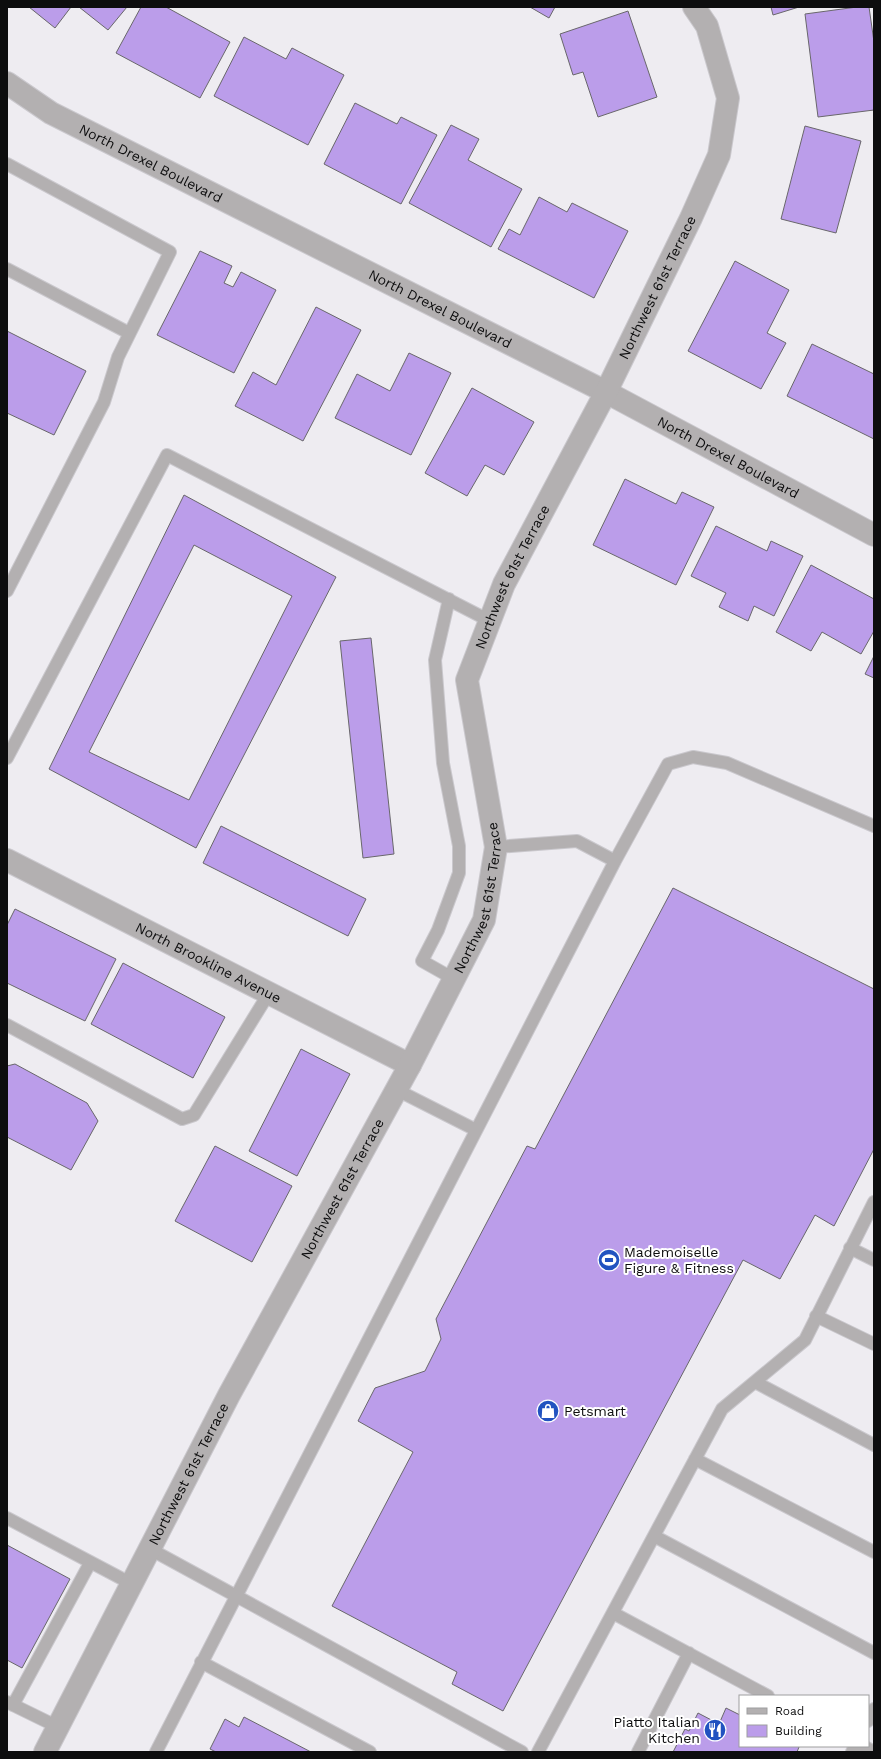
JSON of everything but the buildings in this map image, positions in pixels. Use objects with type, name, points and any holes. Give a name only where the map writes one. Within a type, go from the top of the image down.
[{"type":"street","name":"Northwest 61st Terrace","points":[[45,1752],[229,1394],[410,1066],[484,920],[496,847],[467,680],[504,584],[606,392],[691,218],[719,155],[728,98],[707,26],[694,7]]},
{"type":"street","name":"North Drexel Boulevard","points":[[7,84],[51,113],[606,392],[874,535]]},
{"type":"street","name":"North Brookline Avenue","points":[[7,860],[410,1066]]},
{"type":"lane","points":[[7,164],[170,252],[118,356],[104,402],[7,591]]},
{"type":"lane","points":[[7,269],[129,333]]},
{"type":"lane","points":[[7,758],[167,455],[490,621]]},
{"type":"lane","points":[[449,599],[435,660],[443,763],[460,846],[459,873],[438,930],[422,961],[454,979]]},
{"type":"lane","points":[[156,1752],[614,862],[668,764],[693,757],[727,764],[874,826]]},
{"type":"lane","points":[[496,847],[577,841],[614,862]]},
{"type":"lane","points":[[7,1025],[182,1118],[194,1115],[269,993]]},
{"type":"lane","points":[[397,1090],[476,1130]]},
{"type":"lane","points":[[538,1752],[722,1409],[805,1340],[874,1202]]},
{"type":"lane","points":[[850,1248],[874,1260]]},
{"type":"lane","points":[[816,1316],[874,1344]]},
{"type":"lane","points":[[755,1382],[874,1445]]},
{"type":"lane","points":[[696,1459],[874,1552]]},
{"type":"lane","points":[[7,1518],[132,1584]]},
{"type":"lane","points":[[654,1536],[874,1653]]},
{"type":"lane","points":[[150,1549],[522,1752]]},
{"type":"lane","points":[[58,1727],[10,1704],[90,1562]]},
{"type":"lane","points":[[613,1613],[766,1695]]},
{"type":"lane","points":[[638,1752],[689,1653]]},
{"type":"lane","points":[[201,1662],[370,1752]]},
{"type":"lane","points":[[869,1719],[874,1709]]},
{"type":"lane","points":[[865,1747],[874,1752]]},
{"type":"place","name":"Mademoiselle Figure & Fitness","points":[[609,1260]]},
{"type":"place","name":"Petsmart","points":[[548,1411]]},
{"type":"place","name":"Piatto Italian Kitchen","points":[[715,1730]]}]
